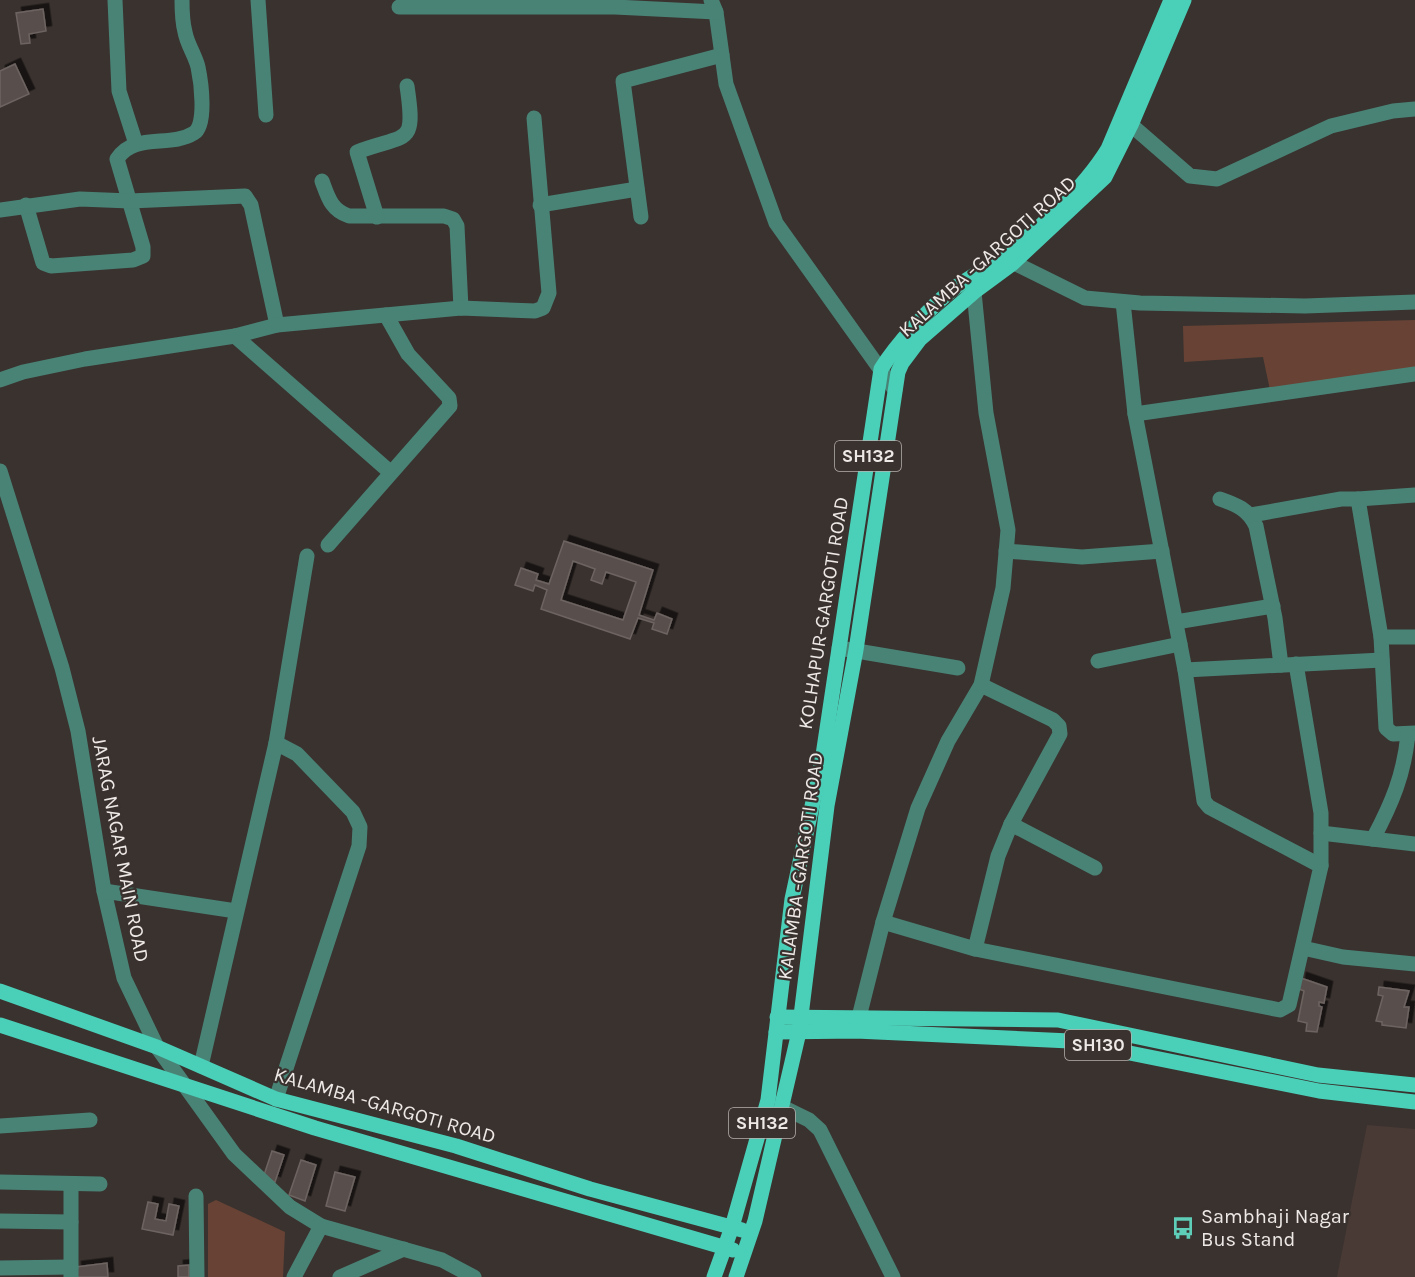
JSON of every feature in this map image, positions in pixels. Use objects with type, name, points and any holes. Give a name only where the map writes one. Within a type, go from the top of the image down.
[{"type":"main road","name":"KOLHAPUR-GARGOTI ROAD","points":[[732,1227],[768,1100],[792,898],[823,755],[881,369],[889,356],[942,299],[1007,261],[1100,162],[1126,121],[1171,0]]},
{"type":"main road","points":[[1126,121],[1184,0]]},
{"type":"main road","name":"KALAMBA -GARGOTI ROAD","points":[[736,1277],[751,1233],[783,1107],[800,1024],[827,806],[856,650],[895,390],[902,363],[913,348],[1007,261]]},
{"type":"main road","name":"KALAMBA -GARGOTI ROAD","points":[[0,991],[157,1047],[276,1099],[456,1146],[590,1189],[751,1233]]},
{"type":"main road","name":"SH130","points":[[776,1024],[1073,1022],[1318,1075],[1415,1085]]},
{"type":"main road","name":"SH130","points":[[858,1024],[1070,1041],[1319,1090],[1415,1102]]},
{"type":"main road","points":[[0,1025],[315,1128],[744,1253]]},
{"type":"main road","points":[[714,1277],[732,1227]]},
{"type":"street","points":[[115,0],[119,91],[136,144]]},
{"type":"street","points":[[26,205],[43,263],[51,266],[133,260],[143,256],[143,247],[117,159],[123,150],[136,144],[195,133],[201,123],[198,66],[185,36],[182,0]]},
{"type":"street","points":[[258,0],[266,115]]},
{"type":"street","points":[[399,7],[713,6],[726,84],[776,223],[895,390]]},
{"type":"street","points":[[641,217],[623,81],[722,55]]},
{"type":"street","points":[[377,217],[357,152],[404,136],[410,130],[412,123],[407,86]]},
{"type":"street","points":[[1126,121],[1190,176],[1217,179],[1331,126],[1393,111],[1415,109]]},
{"type":"street","points":[[0,380],[23,372],[85,359],[235,336],[278,325],[461,308],[535,311],[543,308],[549,293],[534,118]]},
{"type":"street","points":[[322,181],[332,205],[339,213],[377,217],[444,216],[453,219],[457,226],[461,308]]},
{"type":"street","points":[[540,205],[637,189]]},
{"type":"street","points":[[0,210],[80,199],[130,201],[245,196],[251,205],[278,325]]},
{"type":"street","points":[[1007,261],[1074,295],[1123,302],[1305,306],[1415,302]]},
{"type":"street","points":[[858,1024],[883,922],[918,808],[948,741],[981,685],[1003,588],[1008,530],[986,413],[974,292]]},
{"type":"street","points":[[1123,302],[1135,414],[1185,670],[1203,801],[1209,807],[1321,866]]},
{"type":"street","points":[[328,544],[390,472],[446,415],[450,406],[449,398],[408,354],[386,315]]},
{"type":"street","points":[[235,336],[390,472]]},
{"type":"street","points":[[1135,414],[1415,374]]},
{"type":"street","name":"JARAG NAGAR MAIN ROAD","points":[[0,471],[62,668],[78,730],[104,891],[124,978],[157,1047],[234,1154],[290,1207],[321,1226],[442,1260],[474,1277]]},
{"type":"street","points":[[1251,515],[1341,499],[1415,495]]},
{"type":"street","points":[[883,922],[975,949],[1280,1010],[1289,1005],[1321,866],[1321,813],[1314,759],[1273,606],[1256,526],[1251,515],[1241,507],[1220,499]]},
{"type":"street","points":[[1358,499],[1382,637],[1386,728],[1393,734],[1412,733],[1395,796],[1373,839]]},
{"type":"street","points":[[1006,551],[1082,557],[1162,551]]},
{"type":"street","points":[[201,1066],[276,743],[307,556]]},
{"type":"street","points":[[1176,622],[1273,606]]},
{"type":"street","points":[[1382,637],[1415,637]]},
{"type":"street","points":[[1098,661],[1180,644]]},
{"type":"street","points":[[839,648],[957,668]]},
{"type":"street","points":[[1185,670],[1382,660]]},
{"type":"street","points":[[975,949],[998,856],[1011,824],[1060,734],[1059,726],[1053,720],[981,685]]},
{"type":"street","points":[[276,743],[297,754],[353,812],[360,827],[359,846],[276,1099]]},
{"type":"street","points":[[1011,824],[1095,868]]},
{"type":"street","points":[[1321,833],[1415,844]]},
{"type":"street","points":[[104,891],[236,911]]},
{"type":"street","points":[[1303,948],[1343,957],[1415,964]]},
{"type":"street","points":[[768,1100],[809,1120],[820,1130],[893,1277]]},
{"type":"street","points":[[0,1126],[90,1120]]},
{"type":"street","points":[[0,1182],[100,1184]]},
{"type":"street","points":[[0,1268],[71,1272],[71,1184]]},
{"type":"street","points":[[196,1196],[197,1277]]},
{"type":"street","points":[[0,1221],[71,1222]]},
{"type":"street","points":[[294,1277],[321,1226]]},
{"type":"street","points":[[340,1277],[357,1274],[404,1248]]},
{"type":"shaded area","points":[[1415,320],[1415,369],[1270,390],[1263,357],[1184,362],[1183,326]]},
{"type":"shaded area","points":[[1367,1125],[1415,1129],[1415,1277],[1337,1277]]},
{"type":"shaded area","points":[[216,1200],[285,1232],[283,1277],[208,1277],[208,1204]]},
{"type":"building","points":[[43,9],[46,31],[29,34],[30,43],[21,44],[16,13]]},
{"type":"building","points":[[15,64],[29,94],[0,107],[0,71]]},
{"type":"building","points":[[564,541],[653,570],[639,615],[654,620],[657,613],[672,619],[667,634],[652,629],[654,623],[638,618],[630,639],[541,609],[547,590],[535,585],[533,591],[515,585],[521,568],[538,574],[536,580],[549,584]],"holes":[[[573,561],[595,569],[591,580],[602,584],[606,572],[636,582],[623,620],[561,600]]]},
{"type":"building","points":[[1301,978],[1327,987],[1324,1003],[1319,1002],[1319,1006],[1322,1007],[1317,1032],[1306,1031],[1307,1023],[1298,1021],[1304,991],[1299,989]]},
{"type":"building","points":[[1379,987],[1409,991],[1404,1007],[1409,1007],[1406,1028],[1382,1025],[1382,1022],[1376,1021],[1383,996],[1378,995]]},
{"type":"building","points":[[272,1151],[284,1155],[275,1182],[263,1178]]},
{"type":"building","points":[[301,1160],[316,1165],[305,1201],[289,1195]]},
{"type":"building","points":[[335,1172],[355,1177],[345,1211],[326,1206]]},
{"type":"building","points":[[148,1202],[158,1204],[155,1219],[166,1221],[169,1204],[179,1206],[173,1235],[142,1229]]},
{"type":"building","points":[[107,1263],[108,1277],[77,1277],[76,1267]]},
{"type":"building","points":[[189,1265],[189,1277],[178,1277],[178,1266]]},
{"type":"place","name":"Sambhaji Nagar Bus Stand","points":[[1183,1228]]}]
